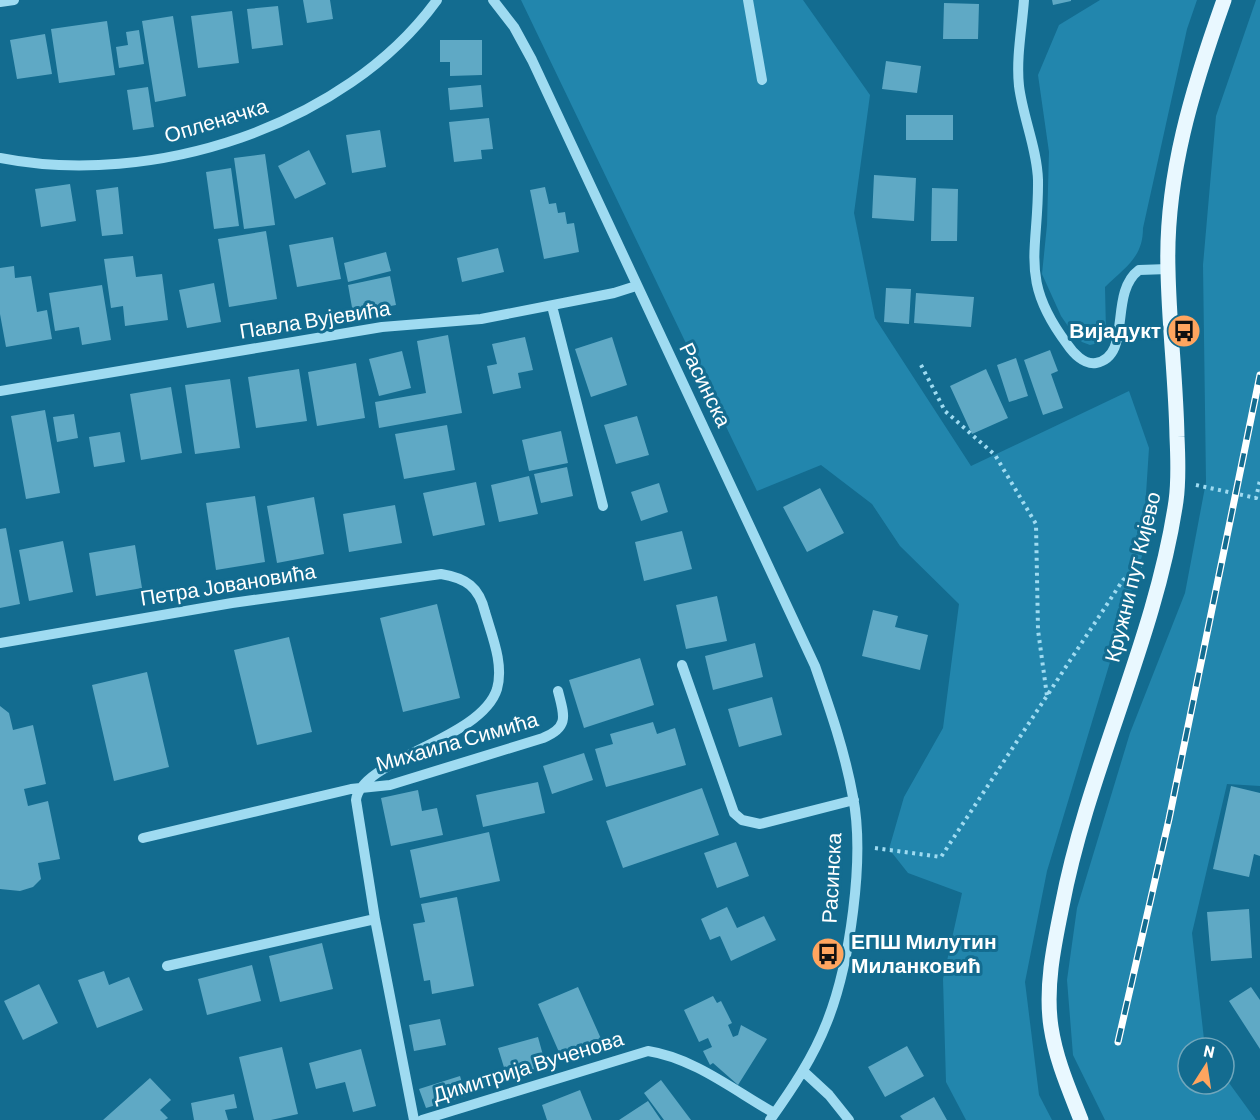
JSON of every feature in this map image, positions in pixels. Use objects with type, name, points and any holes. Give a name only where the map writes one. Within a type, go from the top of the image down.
[{"type":"main road","name":"Кружни пут Кијево","points":[[1081,1120],[1061,1071],[1051,1025],[1051,955],[1069,869],[1142,637],[1166,548],[1176,499],[1178,459],[1168,269],[1169,223],[1187,111],[1224,0]]},
{"type":"street","points":[[0,2],[14,0]]},
{"type":"street","name":"Опленачка","points":[[0,158],[41,165],[124,163],[211,147],[257,133],[321,100],[365,72],[407,37],[438,0]]},
{"type":"street","name":"Расинска","points":[[493,0],[513,27],[532,60],[815,666],[839,736],[854,800],[856,846],[850,929],[828,1021],[803,1071],[772,1117]]},
{"type":"street","points":[[748,0],[762,80]]},
{"type":"street","points":[[1024,0],[1019,86],[1038,180],[1033,276],[1046,309],[1060,334],[1076,354],[1087,362],[1098,363],[1110,354],[1115,345],[1126,283],[1139,270],[1168,269]]},
{"type":"street","name":"Павла Вујевића","points":[[0,391],[382,327],[481,319],[552,306],[636,286]]},
{"type":"street","points":[[552,306],[603,506]]},
{"type":"street","name":"Петра Јовановића","points":[[0,643],[232,603],[441,574],[462,579]]},
{"type":"street","name":"Михаила Симића","points":[[414,1120],[356,808],[359,787],[394,764],[467,723],[490,702],[497,689],[498,662],[482,601],[478,591],[462,579]]},
{"type":"street","name":"Расинска","points":[[682,665],[735,813],[742,820],[760,824],[854,800]]},
{"type":"street","name":"Михаила Симића","points":[[359,787],[390,785],[555,733],[563,724],[564,714],[558,691]]},
{"type":"street","points":[[143,838],[359,787]]},
{"type":"street","points":[[167,966],[375,919]]},
{"type":"street","name":"Димитрија Вученова","points":[[422,1120],[648,1051],[668,1054],[688,1063],[772,1117]]},
{"type":"street","points":[[803,1071],[829,1095],[849,1120]]},
{"type":"path","points":[[921,365],[945,411],[995,455],[1036,524],[1038,630],[1047,697]]},
{"type":"path","points":[[1210,488],[1256,498],[1260,480]]},
{"type":"path","points":[[856,846],[941,857],[1123,580],[1166,548]]},
{"type":"shaded area","points":[[521,0],[803,0],[870,95],[854,213],[875,318],[971,466],[1129,391],[1149,448],[1142,556],[1047,871],[1025,982],[1039,1095],[1052,1120],[966,1120],[946,1082],[943,979],[962,893],[908,873],[889,849],[904,797],[943,728],[959,604],[900,546],[872,504],[821,465],[757,491]]},
{"type":"shaded area","points":[[1100,0],[1197,0],[1187,29],[1140,247],[1132,261],[1105,287],[1106,332],[1103,342],[1090,345],[1082,342],[1072,332],[1061,316],[1042,274],[1047,225],[1049,152],[1038,75],[1059,25]]},
{"type":"shaded area","points":[[1256,0],[1260,0],[1260,786],[1227,784],[1192,933],[1204,1036],[1176,1036],[1176,1096],[1236,1096],[1236,1092],[1256,1120],[1105,1120],[1073,1055],[1067,980],[1077,908],[1130,733],[1185,593],[1206,482],[1203,265],[1216,116]]},
{"type":"building","points":[[303,0],[330,0],[333,19],[307,23]]},
{"type":"building","points":[[1052,0],[1071,0],[1071,1],[1053,5]]},
{"type":"building","points":[[944,3],[979,4],[978,39],[943,39]]},
{"type":"building","points":[[278,6],[283,45],[252,49],[247,9]]},
{"type":"building","points":[[232,11],[239,63],[198,68],[191,16]]},
{"type":"building","points":[[173,16],[186,96],[155,102],[142,21]]},
{"type":"building","points":[[107,21],[115,75],[59,83],[51,29]]},
{"type":"building","points":[[139,30],[144,64],[119,68],[116,47],[128,45],[126,32]]},
{"type":"building","points":[[45,34],[52,74],[17,79],[10,40]]},
{"type":"building","points":[[440,40],[482,40],[482,75],[450,76],[450,62],[440,62]]},
{"type":"building","points":[[886,61],[921,66],[917,93],[882,89]]},
{"type":"building","points":[[481,85],[483,107],[450,110],[448,88]]},
{"type":"building","points":[[148,87],[154,127],[133,130],[127,90]]},
{"type":"building","points":[[906,115],[953,115],[953,140],[906,140]]},
{"type":"building","points":[[489,118],[493,149],[481,150],[482,159],[454,162],[449,122]]},
{"type":"building","points":[[380,130],[386,167],[352,173],[346,135]]},
{"type":"building","points":[[309,150],[326,184],[295,199],[278,166]]},
{"type":"building","points":[[265,154],[275,225],[244,229],[234,158]]},
{"type":"building","points":[[231,168],[239,226],[214,229],[206,172]]},
{"type":"building","points":[[874,175],[916,178],[914,221],[872,218]]},
{"type":"building","points":[[70,184],[76,221],[41,227],[35,189]]},
{"type":"building","points":[[118,187],[123,234],[102,236],[96,190]]},
{"type":"building","points":[[545,187],[549,204],[556,203],[558,213],[565,212],[567,224],[574,223],[579,252],[544,259],[530,190]]},
{"type":"building","points":[[932,188],[958,189],[957,241],[931,241]]},
{"type":"building","points":[[266,231],[277,299],[229,307],[218,239]]},
{"type":"building","points":[[333,237],[341,279],[297,287],[289,245]]},
{"type":"building","points":[[498,248],[504,272],[462,282],[457,258]]},
{"type":"building","points":[[386,252],[391,271],[348,282],[344,263]]},
{"type":"building","points":[[133,256],[136,277],[162,274],[168,320],[125,326],[123,306],[111,308],[104,259]]},
{"type":"building","points":[[14,266],[15,278],[31,276],[37,312],[47,310],[52,339],[6,347],[0,314],[0,268]]},
{"type":"building","points":[[390,276],[396,305],[353,313],[348,285]]},
{"type":"building","points":[[214,283],[221,322],[187,328],[179,290]]},
{"type":"building","points":[[102,285],[111,340],[82,345],[79,327],[55,331],[49,293]]},
{"type":"building","points":[[886,288],[911,289],[909,324],[884,322]]},
{"type":"building","points":[[916,293],[974,297],[971,327],[914,323]]},
{"type":"building","points":[[448,335],[462,413],[379,428],[375,402],[426,393],[417,341]]},
{"type":"building","points":[[525,337],[533,370],[518,373],[521,388],[493,394],[487,366],[497,364],[492,344]]},
{"type":"building","points":[[612,337],[627,385],[591,397],[575,349]]},
{"type":"building","points":[[1050,350],[1058,371],[1051,374],[1063,408],[1043,415],[1024,360]]},
{"type":"building","points":[[402,351],[411,388],[379,396],[369,359]]},
{"type":"building","points":[[1016,358],[1028,396],[1009,402],[997,365]]},
{"type":"building","points":[[356,363],[365,418],[317,426],[308,372]]},
{"type":"building","points":[[299,369],[307,421],[256,428],[248,377]]},
{"type":"building","points":[[986,369],[1008,418],[972,434],[950,386]]},
{"type":"building","points":[[230,379],[240,448],[195,454],[185,385]]},
{"type":"building","points":[[171,387],[182,453],[141,460],[130,394]]},
{"type":"building","points":[[45,410],[60,493],[26,499],[11,416]]},
{"type":"building","points":[[74,414],[78,438],[57,442],[53,417]]},
{"type":"building","points":[[637,416],[649,455],[616,464],[604,425]]},
{"type":"building","points":[[447,425],[455,470],[404,479],[395,434]]},
{"type":"building","points":[[561,431],[568,463],[529,471],[522,440]]},
{"type":"building","points":[[120,432],[125,462],[94,467],[89,437]]},
{"type":"building","points":[[567,467],[573,496],[541,503],[534,474]]},
{"type":"building","points":[[529,476],[538,514],[499,522],[491,485]]},
{"type":"building","points":[[476,482],[485,525],[433,536],[423,493]]},
{"type":"building","points":[[659,483],[668,512],[641,521],[631,492]]},
{"type":"building","points":[[820,488],[844,533],[807,552],[783,507]]},
{"type":"building","points":[[255,496],[265,562],[216,570],[206,503]]},
{"type":"building","points":[[314,497],[324,554],[277,563],[267,506]]},
{"type":"building","points":[[395,505],[402,543],[349,552],[343,514]]},
{"type":"building","points":[[6,528],[20,604],[0,608],[0,529]]},
{"type":"building","points":[[682,531],[692,569],[644,581],[635,542]]},
{"type":"building","points":[[63,541],[73,592],[29,601],[19,550]]},
{"type":"building","points":[[135,545],[142,588],[96,596],[89,553]]},
{"type":"building","points":[[717,596],[727,641],[686,649],[676,605]]},
{"type":"building","points":[[437,604],[460,698],[403,712],[380,618]]},
{"type":"building","points":[[873,610],[898,616],[895,627],[928,635],[920,670],[862,656]]},
{"type":"building","points":[[289,637],[312,732],[257,745],[234,650]]},
{"type":"building","points":[[755,643],[763,677],[713,690],[705,656]]},
{"type":"building","points":[[640,658],[654,705],[584,728],[569,680]]},
{"type":"building","points":[[147,672],[169,767],[114,781],[92,685]]},
{"type":"building","points":[[772,697],[782,735],[739,747],[728,709]]},
{"type":"building","points":[[0,706],[9,713],[13,730],[33,725],[46,784],[24,789],[28,806],[48,801],[60,859],[38,863],[41,879],[33,887],[20,891],[0,889]]},
{"type":"building","points":[[653,722],[657,734],[675,728],[686,765],[606,787],[595,749],[613,744],[610,734]]},
{"type":"building","points":[[584,753],[593,780],[552,794],[543,766]]},
{"type":"building","points":[[538,782],[545,813],[483,827],[476,795]]},
{"type":"building","points":[[1231,786],[1260,793],[1260,856],[1254,854],[1249,877],[1213,869]]},
{"type":"building","points":[[702,788],[719,835],[623,868],[606,821]]},
{"type":"building","points":[[418,790],[422,811],[437,808],[443,835],[391,846],[381,798]]},
{"type":"building","points":[[489,832],[500,881],[420,898],[410,850]]},
{"type":"building","points":[[736,842],[749,876],[717,888],[704,853]]},
{"type":"building","points":[[457,897],[474,986],[432,994],[430,980],[424,981],[413,924],[425,922],[421,904]]},
{"type":"building","points":[[727,907],[737,928],[764,916],[776,940],[731,961],[720,936],[710,940],[701,919]]},
{"type":"building","points":[[1249,909],[1252,958],[1211,961],[1207,912]]},
{"type":"building","points":[[322,943],[333,989],[280,1002],[269,956]]},
{"type":"building","points":[[252,965],[261,1001],[207,1015],[198,979]]},
{"type":"building","points":[[104,971],[109,985],[129,977],[143,1010],[97,1028],[78,980]]},
{"type":"building","points":[[39,984],[58,1023],[23,1040],[4,1001]]},
{"type":"building","points":[[578,987],[602,1041],[562,1059],[538,1004]]},
{"type":"building","points":[[1251,987],[1260,1000],[1260,1049],[1229,1001]]},
{"type":"building","points":[[713,996],[717,1003],[721,1001],[732,1023],[728,1025],[733,1037],[738,1035],[741,1025],[767,1039],[738,1085],[713,1063],[710,1065],[703,1051],[712,1047],[708,1038],[699,1042],[684,1010]]},
{"type":"building","points":[[440,1019],[446,1045],[414,1051],[409,1025]]},
{"type":"building","points":[[538,1037],[546,1066],[507,1077],[498,1048]]},
{"type":"building","points":[[907,1046],[924,1076],[885,1097],[868,1067]]},
{"type":"building","points":[[282,1047],[298,1114],[271,1120],[254,1120],[239,1057]]},
{"type":"building","points":[[361,1049],[376,1106],[353,1112],[345,1082],[316,1089],[309,1063]]},
{"type":"building","points":[[460,1076],[466,1096],[426,1108],[419,1089]]},
{"type":"building","points":[[150,1078],[171,1100],[160,1110],[168,1118],[165,1120],[103,1120]]},
{"type":"building","points":[[661,1080],[691,1120],[664,1120],[644,1093]]},
{"type":"building","points":[[580,1090],[592,1120],[547,1120],[542,1105]]},
{"type":"building","points":[[234,1094],[237,1108],[225,1110],[228,1120],[194,1120],[191,1103]]},
{"type":"building","points":[[934,1097],[947,1120],[903,1120],[900,1116]]},
{"type":"building","points":[[648,1101],[661,1120],[619,1120]]},
{"type":"railway","points":[[1118,1042],[1169,819],[1260,375]]},
{"type":"place","name":"Вијадукт","points":[[1184,331]]},
{"type":"place","name":"ЕПШ Милутин Миланковић","points":[[828,954]]}]
